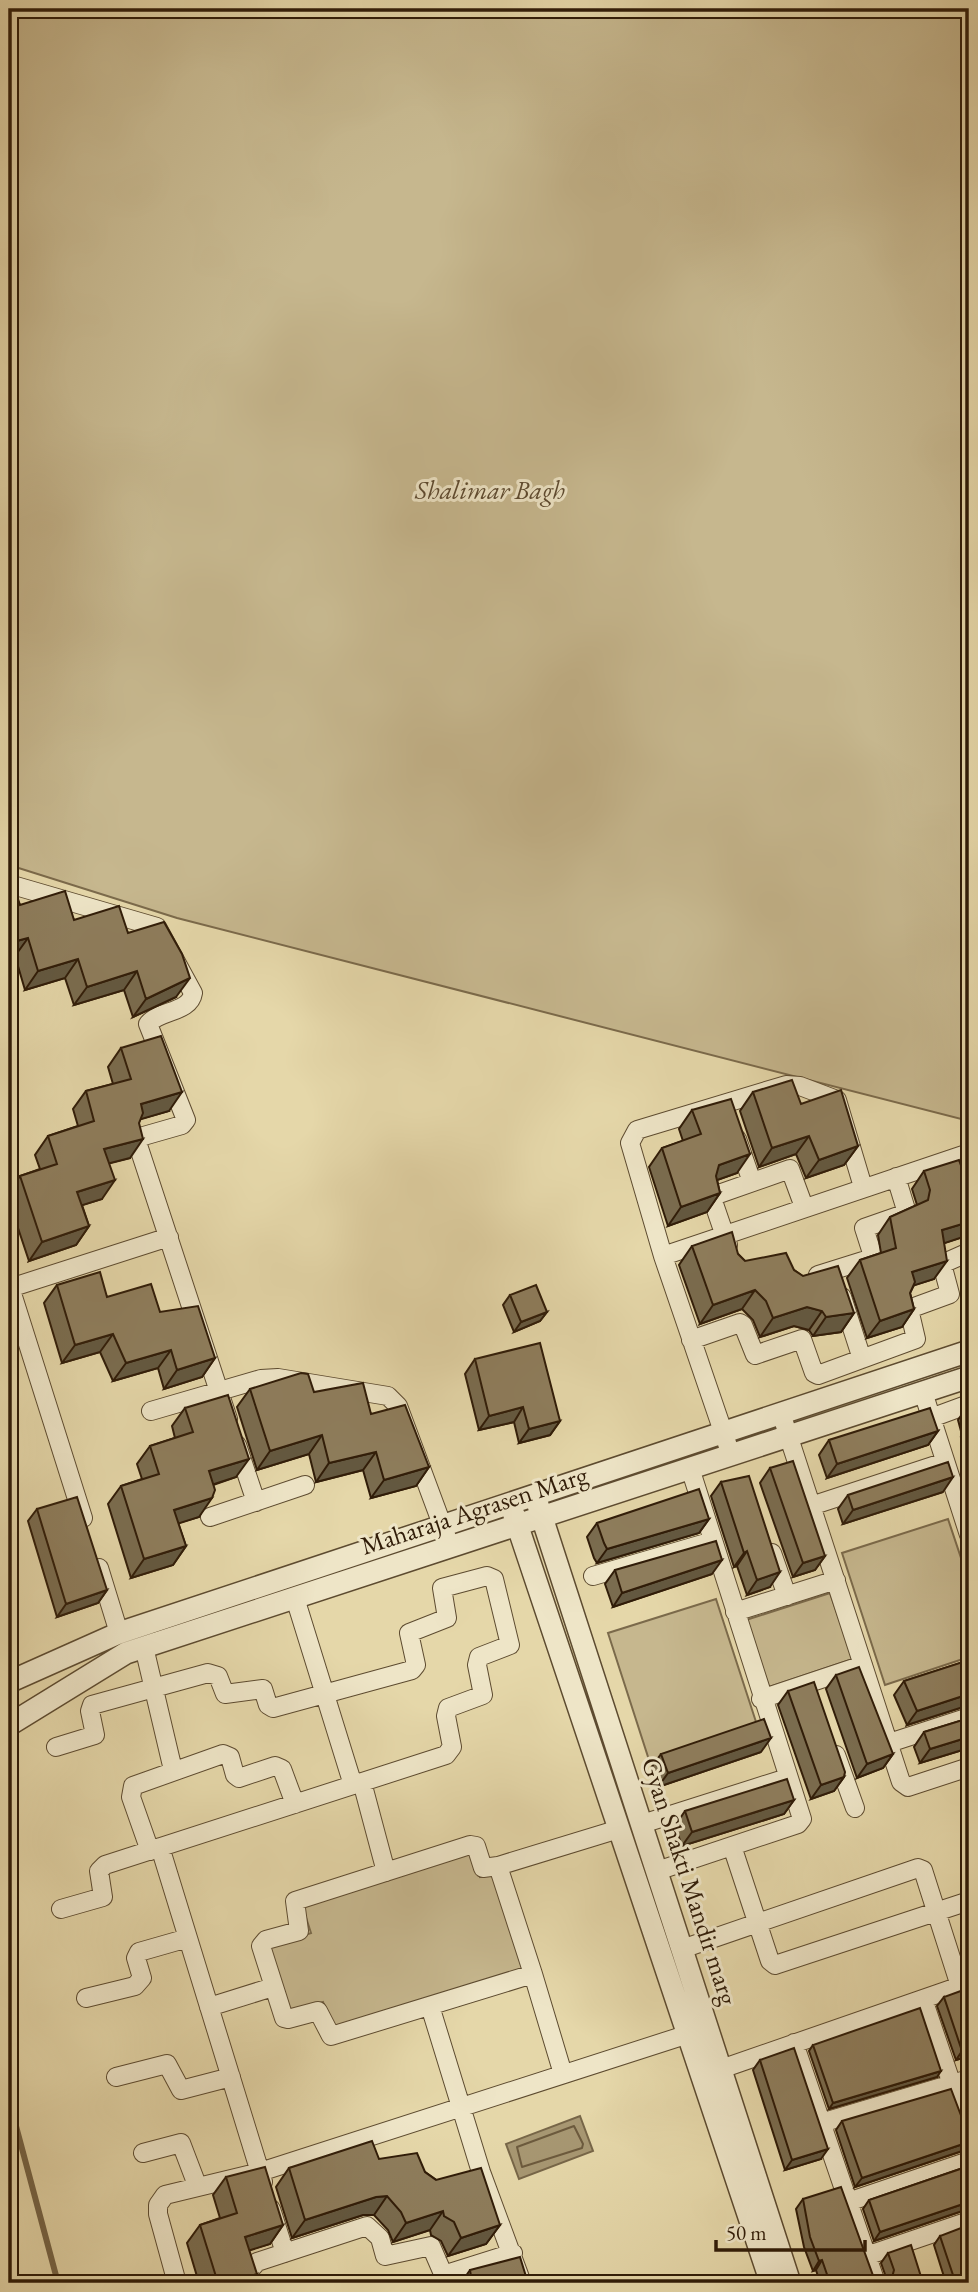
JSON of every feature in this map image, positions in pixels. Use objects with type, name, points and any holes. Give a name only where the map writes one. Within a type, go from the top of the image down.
[{"type":"street","points":[[9,884],[157,927],[193,993],[186,1005],[152,1019],[148,1024],[186,1116],[182,1125],[140,1137],[137,1142],[256,1502]]},
{"type":"street","points":[[731,1455],[663,1255],[630,1139],[637,1130],[786,1085],[800,1086],[835,1098],[863,1188]]},
{"type":"street","points":[[725,1103],[752,1182]]},
{"type":"street","points":[[663,1255],[961,1155],[961,1181]]},
{"type":"street","points":[[735,1267],[713,1198],[790,1169],[804,1208]]},
{"type":"street","points":[[803,1280],[871,1257],[864,1232],[866,1226],[906,1213],[895,1177]]},
{"type":"street","points":[[119,1633],[9,1286],[169,1237]]},
{"type":"street","points":[[691,1340],[741,1323],[755,1355],[802,1339],[816,1375],[916,1339],[909,1309],[950,1294],[942,1264],[969,1252]]},
{"type":"street","points":[[833,1271],[862,1359]]},
{"type":"street","name":"Maharaja Agrasen Marg","points":[[9,1682],[119,1633],[969,1351]]},
{"type":"street","name":"Maharaja Agrasen Marg","points":[[9,1725],[126,1653],[969,1377]]},
{"type":"street","points":[[151,1411],[246,1382],[278,1378],[388,1396],[398,1406],[450,1548]]},
{"type":"street","points":[[923,1392],[969,1535]]},
{"type":"street","points":[[931,1418],[969,1404]]},
{"type":"street","points":[[781,1413],[901,1782],[908,1787],[969,1767]]},
{"type":"street","points":[[811,1506],[946,1462]]},
{"type":"street","points":[[657,1871],[801,1823],[802,1816],[761,1699],[690,1468]]},
{"type":"street","points":[[210,1517],[305,1485]]},
{"type":"street","name":"Gyan Shakti Mandir marg","points":[[535,1496],[682,1949],[698,2031],[771,2283]]},
{"type":"street","name":"Gyan Shakti Mandir marg","points":[[510,1504],[619,1829],[698,2031],[721,2069],[790,2283]]},
{"type":"street","points":[[765,1533],[786,1596]]},
{"type":"street","points":[[593,1576],[713,1542]]},
{"type":"street","points":[[56,1747],[94,1735],[90,1711],[92,1705],[211,1673],[218,1676],[225,1694],[263,1689],[268,1705],[273,1708],[415,1668],[409,1633],[446,1620],[442,1588],[487,1576],[494,1579],[510,1645],[479,1657],[477,1665],[483,1696],[448,1708],[446,1716],[452,1742],[449,1752],[101,1867],[99,1875],[103,1897],[61,1909]]},
{"type":"street","points":[[735,1612],[836,1580]]},
{"type":"street","points":[[295,1598],[386,1872]]},
{"type":"street","points":[[144,1647],[173,1770]]},
{"type":"street","points":[[761,1699],[813,1688],[863,1665]]},
{"type":"street","points":[[889,1744],[969,1717]]},
{"type":"street","points":[[829,1732],[855,1808]]},
{"type":"street","points":[[285,2253],[188,1938],[131,1791],[137,1783],[223,1754],[230,1758],[235,1775],[239,1778],[278,1766],[295,1804]]},
{"type":"street","points":[[642,1824],[788,1778]]},
{"type":"street","points":[[533,1974],[331,2036],[327,2034],[317,2011],[284,2018],[261,1946],[266,1940],[299,1931],[295,1901],[470,1845],[476,1846],[483,1868],[498,1866],[619,1829]]},
{"type":"street","points":[[732,1846],[770,1961],[778,1966],[969,1901]]},
{"type":"street","points":[[498,1866],[562,2074]]},
{"type":"street","points":[[682,1949],[918,1868],[923,1870],[936,1912],[965,1985],[721,2069]]},
{"type":"street","points":[[86,1998],[135,1986],[142,1978],[136,1958],[139,1952],[188,1938]]},
{"type":"street","points":[[209,2007],[273,1987]]},
{"type":"street","points":[[923,1999],[961,2082],[969,2135]]},
{"type":"street","points":[[430,2006],[481,2172],[522,2283]]},
{"type":"street","points":[[177,2283],[158,2205],[165,2195],[367,2145],[461,2107],[698,2031]]},
{"type":"street","points":[[794,2043],[876,2283]]},
{"type":"street","points":[[116,2077],[167,2064],[181,2090],[231,2077]]},
{"type":"street","points":[[821,2123],[961,2082]]},
{"type":"street","points":[[143,2153],[181,2143],[197,2185]]},
{"type":"street","points":[[848,2202],[969,2161]]},
{"type":"street","points":[[458,2178],[481,2172]]},
{"type":"street","points":[[866,2256],[969,2221]]},
{"type":"street","points":[[250,2283],[252,2266],[367,2226],[380,2238],[385,2256],[431,2246],[445,2279],[513,2253]]},
{"type":"green space","name":"Shalimar Bagh","points":[[9,9],[969,9],[969,1121],[177,918],[9,865]]},
{"type":"green space","points":[[948,1519],[969,1582],[969,1657],[885,1685],[842,1553]]},
{"type":"green space","points":[[830,1593],[853,1659],[769,1687],[746,1620]]},
{"type":"green space","points":[[716,1599],[758,1728],[650,1763],[608,1633]]},
{"type":"green space","points":[[472,1851],[480,1877],[494,1872],[525,1969],[333,2030],[323,2002],[288,2013],[266,1947],[311,1933],[302,1905]]},
{"type":"water","points":[[580,2116],[593,2151],[519,2179],[506,2144]]},
{"type":"building","points":[[12,881],[20,905],[65,891],[74,920],[119,906],[128,933],[164,922],[182,954],[190,978],[146,999],[137,971],[87,987],[78,959],[38,971],[28,938],[9,943],[9,882]]},
{"type":"building","points":[[161,1036],[182,1092],[141,1104],[143,1113],[139,1123],[143,1139],[104,1149],[115,1180],[77,1192],[89,1226],[42,1242],[20,1176],[57,1164],[48,1136],[94,1121],[86,1091],[131,1079],[121,1048]]},
{"type":"building","points":[[792,1080],[801,1104],[841,1090],[858,1146],[819,1160],[809,1136],[772,1148],[753,1092]]},
{"type":"building","points":[[731,1099],[750,1154],[719,1165],[716,1176],[720,1193],[681,1207],[662,1148],[701,1134],[692,1110]]},
{"type":"building","points":[[959,1160],[969,1188],[969,1222],[942,1230],[947,1261],[912,1272],[915,1282],[910,1293],[914,1309],[880,1321],[860,1260],[896,1248],[890,1217],[928,1200],[930,1190],[924,1171]]},
{"type":"building","points":[[732,1232],[738,1254],[745,1261],[786,1253],[794,1270],[803,1276],[838,1266],[854,1313],[826,1317],[822,1311],[807,1307],[773,1318],[766,1301],[755,1290],[713,1305],[692,1246]]},
{"type":"building","points":[[100,1272],[107,1297],[151,1284],[160,1312],[198,1306],[215,1358],[177,1370],[171,1350],[126,1363],[113,1334],[75,1345],[57,1285]]},
{"type":"building","points":[[536,1285],[547,1312],[521,1322],[510,1295]]},
{"type":"building","points":[[540,1343],[560,1421],[529,1429],[523,1407],[489,1416],[475,1359]]},
{"type":"building","points":[[301,1373],[308,1374],[314,1392],[363,1383],[371,1414],[405,1405],[429,1467],[384,1480],[376,1452],[329,1463],[322,1435],[270,1451],[250,1389]]},
{"type":"building","points":[[228,1395],[249,1459],[209,1471],[215,1490],[212,1498],[174,1510],[186,1546],[144,1559],[121,1486],[159,1474],[150,1446],[193,1432],[185,1408]]},
{"type":"building","points":[[930,1408],[938,1431],[837,1464],[829,1440]]},
{"type":"building","points":[[793,1461],[825,1556],[803,1563],[770,1468]]},
{"type":"building","points":[[948,1462],[953,1477],[853,1510],[848,1495]]},
{"type":"building","points":[[749,1476],[780,1572],[757,1580],[747,1551],[744,1553],[721,1482]]},
{"type":"building","points":[[699,1489],[709,1519],[607,1549],[597,1523]]},
{"type":"building","points":[[77,1497],[107,1590],[66,1604],[37,1509]]},
{"type":"building","points":[[716,1541],[722,1560],[622,1593],[615,1570]]},
{"type":"building","points":[[969,1660],[969,1694],[917,1711],[904,1681]]},
{"type":"building","points":[[859,1667],[893,1754],[867,1764],[836,1675]]},
{"type":"building","points":[[814,1682],[845,1772],[844,1777],[821,1785],[788,1691]]},
{"type":"building","points":[[969,1718],[969,1737],[930,1749],[924,1732]]},
{"type":"building","points":[[764,1719],[771,1738],[668,1773],[661,1754]]},
{"type":"building","points":[[787,1779],[794,1800],[692,1832],[685,1811]]},
{"type":"building","points":[[969,1988],[969,2049],[962,2051],[944,1997]]},
{"type":"building","points":[[920,2008],[941,2071],[833,2103],[813,2045]]},
{"type":"building","points":[[794,2048],[828,2149],[792,2160],[760,2060]]},
{"type":"building","points":[[951,2089],[969,2135],[969,2142],[862,2178],[842,2121]]},
{"type":"building","points":[[372,2141],[379,2159],[417,2153],[425,2172],[436,2180],[481,2168],[500,2225],[461,2238],[454,2222],[444,2216],[443,2211],[406,2223],[401,2212],[387,2196],[376,2197],[305,2220],[289,2168]]},
{"type":"building","points":[[969,2166],[969,2202],[880,2232],[869,2200]]},
{"type":"building","points":[[265,2167],[283,2225],[245,2237],[257,2274],[228,2283],[218,2283],[200,2225],[237,2213],[226,2177]]},
{"type":"building","points":[[841,2187],[875,2281],[879,2283],[830,2283],[822,2260],[819,2261],[810,2237],[803,2199]]},
{"type":"building","points":[[969,2225],[969,2277],[955,2281],[940,2236]]},
{"type":"building","points":[[911,2245],[923,2283],[885,2283],[891,2281],[894,2270],[888,2253]]},
{"type":"building","points":[[520,2257],[528,2283],[472,2283],[470,2270]]},
{"type":"waterway","points":[[9,2100],[58,2283]]}]
